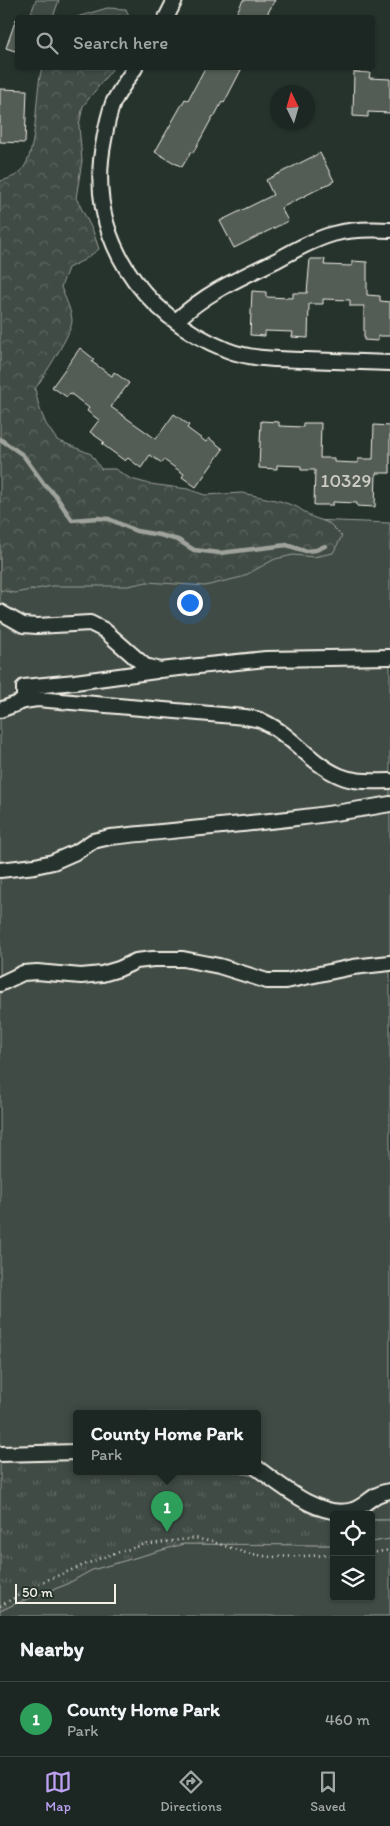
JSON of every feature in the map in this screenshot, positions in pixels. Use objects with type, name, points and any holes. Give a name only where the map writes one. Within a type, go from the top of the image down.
[{"type":"street","points":[[168,15],[175,0]]},
{"type":"street","points":[[134,70],[114,103],[106,128],[100,158],[100,190],[107,226],[118,255],[137,285],[161,311],[176,322],[228,350],[255,357],[390,363]]},
{"type":"street","points":[[176,322],[194,304],[218,289],[314,241],[334,234],[366,229],[390,230]]},
{"type":"street","points":[[0,612],[23,625],[90,623],[104,630],[145,666],[160,670]]},
{"type":"street","points":[[24,701],[24,687],[160,670],[266,659],[390,657]]},
{"type":"street","points":[[0,710],[24,701],[37,699],[246,717],[262,720],[275,727],[329,771],[341,777],[356,781],[390,782]]},
{"type":"street","points":[[0,870],[53,862],[78,851],[93,841],[110,837],[290,818],[390,804]]},
{"type":"street","points":[[0,984],[23,973],[37,972],[82,976],[119,969],[136,961],[153,958],[183,959],[219,966],[267,981],[286,981],[353,967],[390,963]]},
{"type":"street","points":[[0,1454],[73,1452]]},
{"type":"street","points":[[261,1471],[325,1511],[340,1512],[352,1510],[364,1504],[374,1495],[390,1491]]},
{"type":"path","points":[[0,1606],[42,1582],[106,1556],[143,1545],[195,1538],[246,1553],[270,1557],[330,1555]]},
{"type":"path","points":[[375,1552],[390,1550]]},
{"type":"green space","points":[[36,0],[59,0],[54,15],[31,13]]},
{"type":"green space","points":[[107,8],[126,9],[128,15],[84,15]]},
{"type":"green space","points":[[42,70],[111,70],[83,106],[79,125],[82,161],[76,198],[93,231],[99,249],[84,260],[68,268],[61,287],[70,312],[71,326],[57,354],[35,389],[39,407],[46,424],[57,440],[91,454],[101,469],[115,469],[131,479],[150,484],[188,489],[205,495],[242,493],[280,501],[297,507],[312,517],[329,523],[342,536],[333,553],[314,557],[293,555],[275,559],[242,577],[205,586],[147,582],[128,586],[52,586],[15,593],[0,590],[0,181],[17,175],[27,162],[31,151]]},
{"type":"green space","points":[[0,508],[390,523],[390,1520],[375,1520],[375,1511],[330,1511],[330,1518],[312,1515],[253,1476],[248,1475],[261,1475],[261,1410],[73,1410],[73,1457],[0,1462]]},
{"type":"green space","points":[[73,1457],[73,1475],[253,1476],[312,1515],[330,1518],[330,1545],[183,1544],[92,1570],[65,1585],[0,1611],[0,1462]]},
{"type":"green space","points":[[375,1520],[390,1520],[390,1539],[375,1541]]},
{"type":"green space","points":[[390,1539],[390,1616],[0,1616],[0,1611],[65,1585],[92,1570],[183,1544],[330,1545],[330,1601],[375,1601],[375,1541]]},
{"type":"building","points":[[243,0],[275,0],[267,15],[236,15]]},
{"type":"building","points":[[15,22],[15,51],[6,48]]},
{"type":"building","points":[[204,70],[241,70],[224,103],[222,102],[193,153],[191,152],[182,167],[155,152],[185,99],[188,100]]},
{"type":"building","points":[[354,72],[370,73],[369,78],[390,79],[390,113],[368,112],[368,117],[353,116]]},
{"type":"building","points":[[0,89],[27,90],[25,143],[0,142]]},
{"type":"building","points":[[320,153],[334,181],[281,208],[288,221],[234,248],[220,221],[273,195],[266,180]]},
{"type":"building","points":[[310,259],[325,259],[324,265],[352,266],[352,261],[367,262],[367,295],[380,296],[380,301],[390,302],[390,336],[378,336],[378,341],[364,340],[364,306],[350,306],[350,300],[323,299],[323,304],[309,304],[308,338],[292,337],[293,332],[265,331],[265,336],[250,335],[252,291],[266,292],[266,297],[293,298],[293,293],[307,293]]},
{"type":"building","points":[[80,348],[94,359],[92,362],[112,376],[114,372],[129,383],[111,407],[156,439],[174,414],[189,425],[187,428],[206,442],[209,438],[223,449],[196,487],[182,477],[184,474],[164,460],[162,463],[150,455],[141,468],[128,458],[125,461],[102,444],[104,442],[90,432],[99,420],[87,411],[89,408],[70,393],[67,397],[52,387]]},
{"type":"building","points":[[261,421],[279,422],[279,426],[303,427],[303,423],[321,423],[320,458],[334,458],[334,462],[358,463],[358,459],[373,459],[374,425],[390,426],[390,473],[376,473],[375,507],[357,506],[357,503],[333,502],[333,505],[314,505],[315,470],[301,470],[301,466],[277,465],[277,469],[259,468]]},
{"type":"waterway","points":[[0,439],[23,455],[72,520],[109,519],[136,531],[178,540],[194,550],[220,553],[287,545],[306,551],[316,550],[325,546]]},
{"type":"place","name":"County Home Park","points":[[167,1532]]}]
